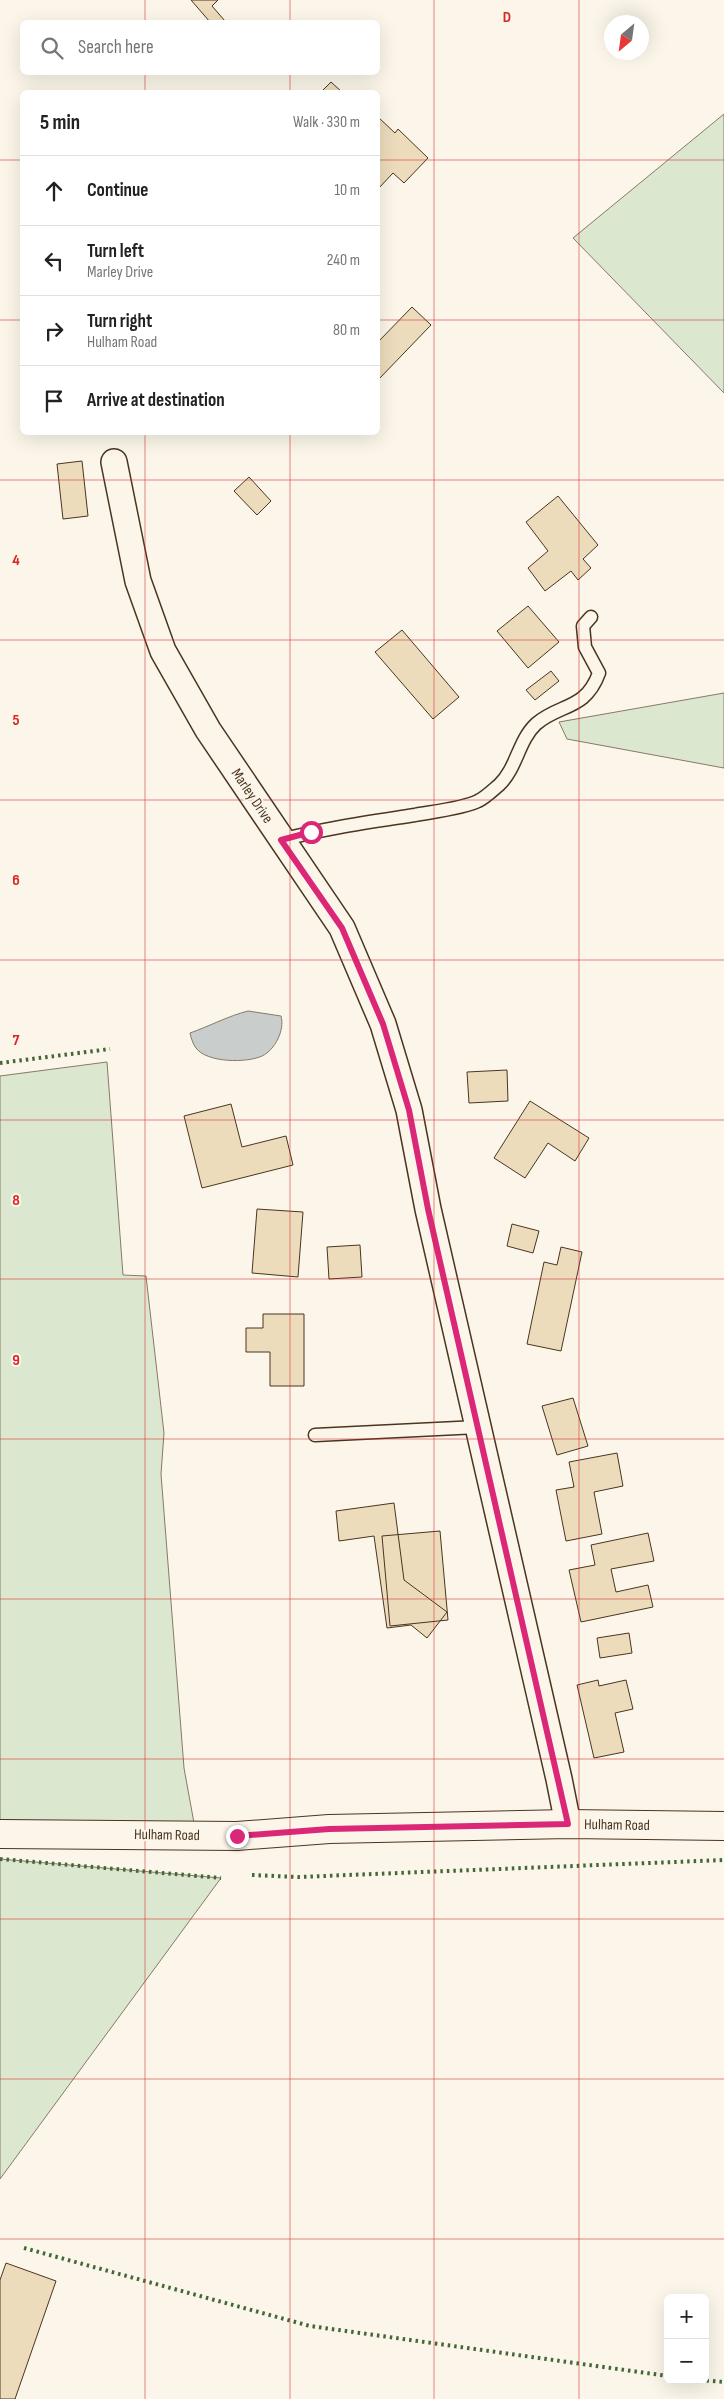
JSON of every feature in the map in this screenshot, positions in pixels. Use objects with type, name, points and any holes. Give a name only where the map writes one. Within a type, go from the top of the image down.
[{"type":"street","name":"Marley Drive","points":[[114,462],[138,581],[163,651],[208,730],[342,928],[383,1024],[409,1110],[428,1209],[568,1824]]},
{"type":"street","name":"Hulham Road","points":[[0,1834],[237,1836],[329,1829],[568,1824],[724,1826]]},
{"type":"lane","points":[[281,840],[311,832],[430,812],[478,801],[501,783],[514,764],[523,740],[537,723],[579,701],[594,687],[599,674],[585,647],[583,626],[591,617]]},
{"type":"lane","points":[[315,1436],[478,1428]]},
{"type":"green space","points":[[724,114],[724,393],[573,238]]},
{"type":"green space","points":[[724,693],[724,768],[567,739],[559,722]]},
{"type":"green space","points":[[107,1062],[123,1275],[146,1276],[164,1433],[161,1474],[184,1768],[194,1823],[0,1820],[0,1076]]},
{"type":"green space","points":[[0,1859],[221,1878],[0,2179]]},
{"type":"shaded area","points":[[248,1011],[281,1016],[282,1027],[278,1039],[267,1053],[247,1060],[227,1060],[209,1057],[196,1048],[190,1033]]},
{"type":"building","points":[[191,0],[218,0],[212,6],[224,20],[208,20]]},
{"type":"building","points":[[331,82],[340,90],[323,90]]},
{"type":"building","points":[[380,119],[395,133],[398,129],[428,158],[404,183],[393,173],[380,187]]},
{"type":"building","points":[[412,307],[431,325],[380,378],[380,340]]},
{"type":"building","points":[[82,461],[88,516],[63,519],[57,464]]},
{"type":"building","points":[[249,477],[271,501],[257,515],[234,491]]},
{"type":"building","points":[[558,496],[598,545],[583,559],[591,568],[578,580],[571,571],[545,591],[528,568],[548,551],[526,522]]},
{"type":"building","points":[[528,606],[559,642],[528,668],[497,631]]},
{"type":"building","points":[[402,630],[459,697],[433,719],[375,652]]},
{"type":"building","points":[[551,671],[559,681],[535,700],[526,690]]},
{"type":"building","points":[[507,1070],[508,1101],[469,1103],[467,1072]]},
{"type":"building","points":[[530,1101],[589,1138],[575,1161],[548,1143],[525,1178],[494,1158]]},
{"type":"building","points":[[231,1104],[242,1147],[286,1136],[293,1165],[202,1188],[184,1116]]},
{"type":"building","points":[[257,1209],[303,1212],[298,1277],[252,1273]]},
{"type":"building","points":[[512,1224],[539,1231],[533,1253],[507,1246]]},
{"type":"building","points":[[360,1245],[362,1277],[329,1279],[327,1247]]},
{"type":"building","points":[[561,1247],[582,1252],[561,1351],[527,1344],[544,1262],[557,1265]]},
{"type":"building","points":[[263,1314],[304,1314],[304,1386],[270,1386],[270,1352],[246,1352],[246,1328],[263,1328]]},
{"type":"building","points":[[573,1398],[588,1446],[557,1455],[542,1406]]},
{"type":"building","points":[[617,1453],[623,1486],[594,1492],[602,1534],[566,1541],[556,1490],[574,1487],[569,1462]]},
{"type":"building","points":[[394,1503],[404,1580],[447,1612],[427,1638],[411,1625],[387,1628],[374,1536],[339,1541],[336,1511]]},
{"type":"building","points":[[440,1531],[448,1620],[390,1626],[382,1536]]},
{"type":"building","points":[[648,1533],[654,1561],[611,1569],[616,1592],[648,1585],[653,1607],[581,1622],[569,1570],[595,1565],[591,1545]]},
{"type":"building","points":[[629,1633],[632,1653],[600,1658],[597,1638]]},
{"type":"building","points":[[598,1680],[599,1686],[626,1680],[633,1709],[615,1713],[624,1752],[594,1758],[577,1685]]},
{"type":"building","points":[[6,2263],[56,2281],[15,2399],[0,2399],[0,2280]]},
{"type":"hedge","points":[[0,1063],[110,1049]]},
{"type":"hedge","points":[[0,1859],[221,1878]]},
{"type":"hedge","points":[[252,1875],[298,1877],[724,1860]]},
{"type":"hedge","points":[[24,2248],[310,2326],[664,2375]]},
{"type":"hedge","points":[[709,2381],[724,2382]]},
{"type":"route","points":[[237,1836],[329,1829],[568,1824],[560,1779],[428,1209],[409,1110],[383,1024],[342,928],[281,840],[311,832]]}]
